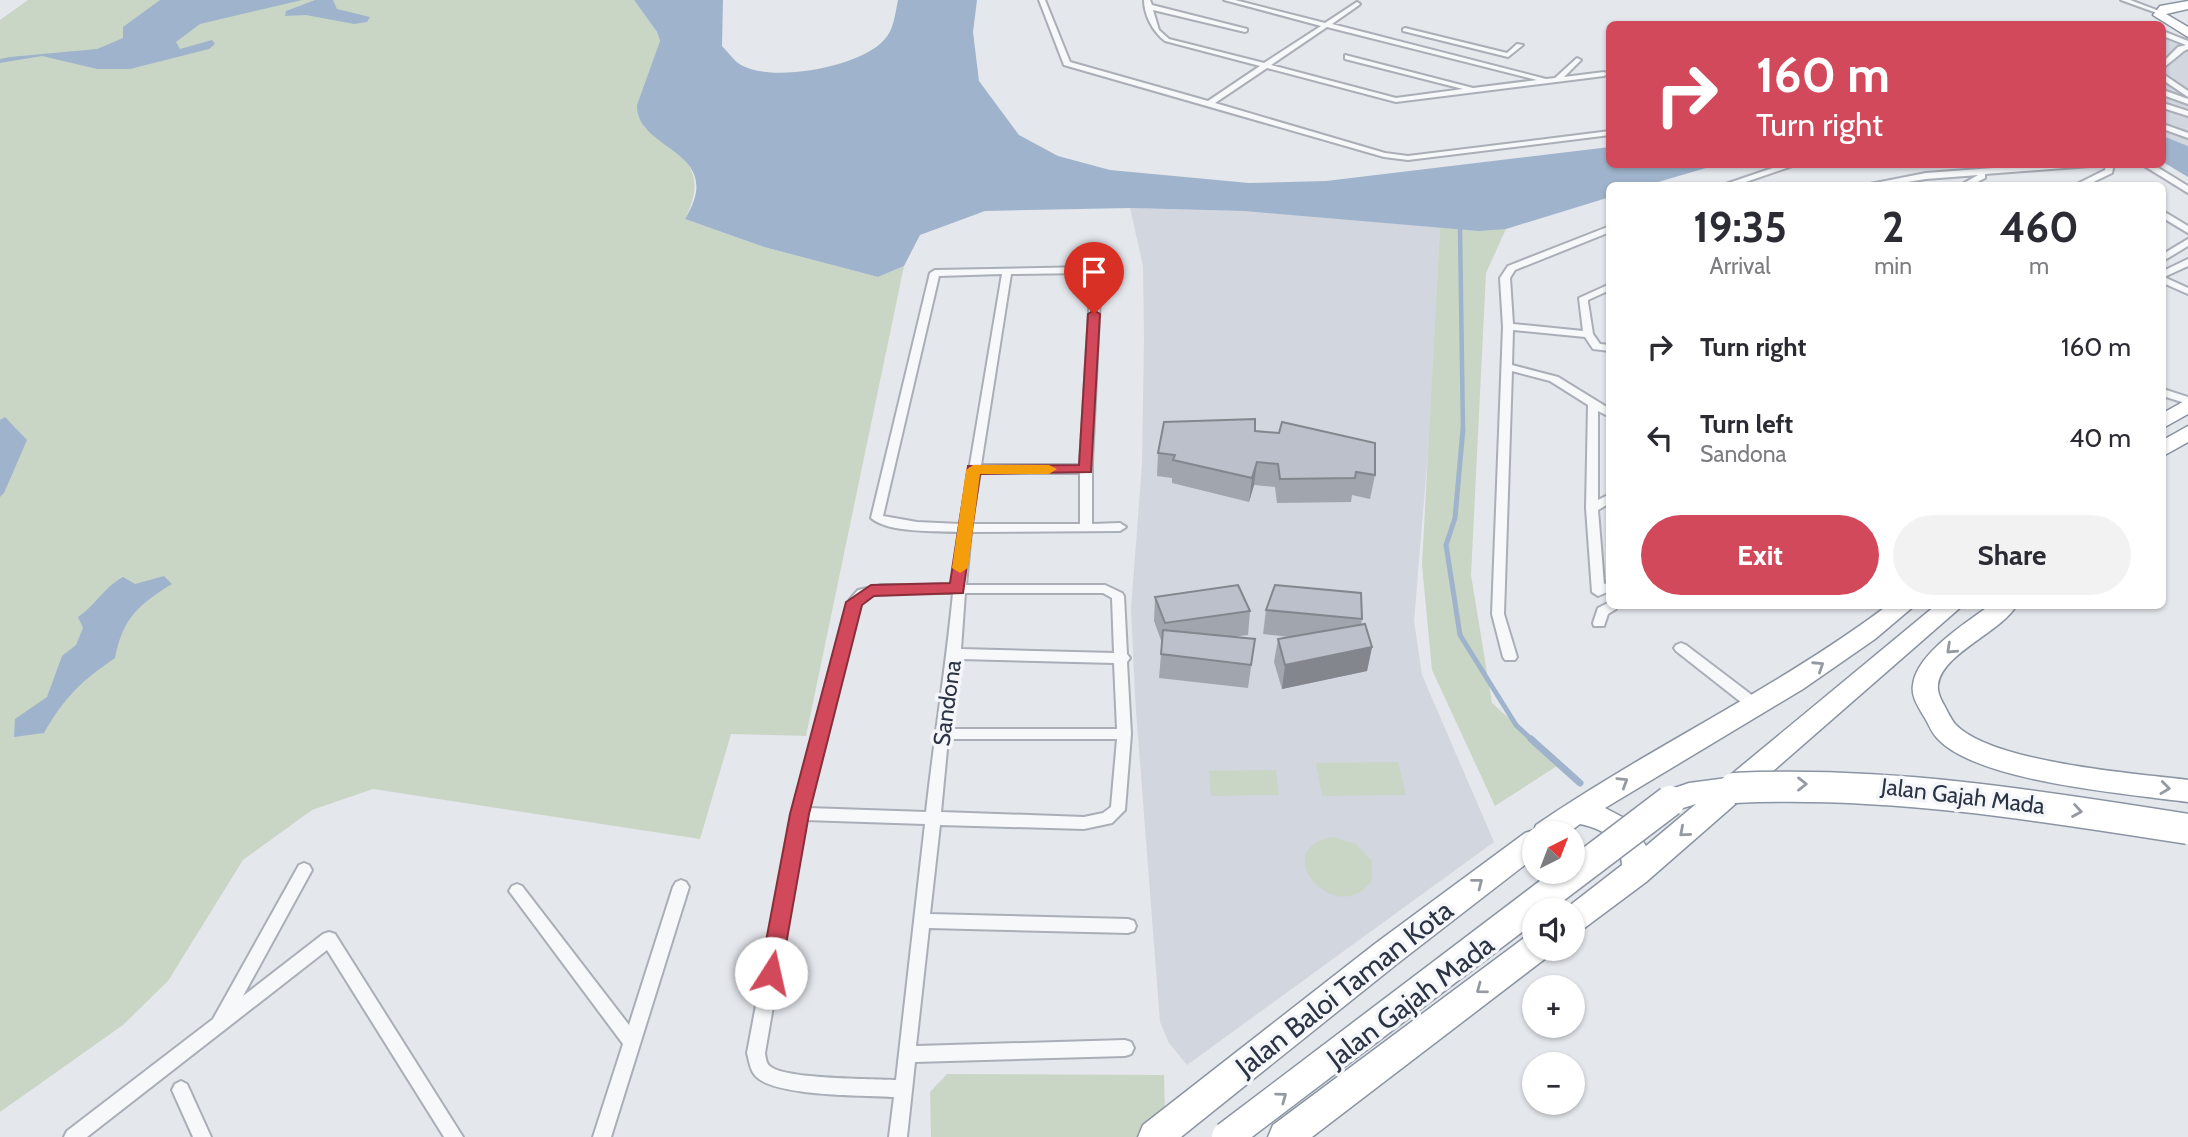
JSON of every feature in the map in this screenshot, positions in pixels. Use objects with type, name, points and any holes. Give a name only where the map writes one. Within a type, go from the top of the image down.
[{"type":"highway","points":[[2166,21],[2162,19],[2163,10],[2188,14]]},
{"type":"highway","points":[[2166,21],[2188,33]]},
{"type":"highway","points":[[2166,420],[2188,403]]},
{"type":"highway","points":[[2166,448],[2188,432]]},
{"type":"highway","points":[[1563,821],[1756,706],[1852,644],[1898,609]]},
{"type":"highway","points":[[1585,911],[1636,873],[1736,788],[1791,736],[1946,609]]},
{"type":"highway","points":[[2000,609],[1949,650],[1932,669],[1925,685],[1927,699],[1946,731],[1970,748],[1994,758],[2085,776],[2188,791]]},
{"type":"highway","name":"Jalan Gajah Mada","points":[[1227,1137],[1356,1042],[1670,801],[1689,794],[1795,783],[1885,786],[2188,829]]},
{"type":"highway","points":[[1576,812],[1606,818],[1621,828],[1637,856],[1636,873]]},
{"type":"highway","name":"Jalan Baloi Taman Kota","points":[[1155,1137],[1387,953],[1522,851]]},
{"type":"highway","name":"Jalan Gajah Mada","points":[[1285,1137],[1522,958]]},
{"type":"street","points":[[1042,0],[1067,63],[1384,155],[1408,158],[1606,133]]},
{"type":"street","points":[[1227,0],[1549,80]]},
{"type":"street","points":[[2124,0],[2163,10]]},
{"type":"street","points":[[1147,3],[1245,30]]},
{"type":"street","points":[[1147,3],[1156,30],[1167,40],[1396,100],[1604,74]]},
{"type":"street","points":[[1209,104],[1357,4]]},
{"type":"street","points":[[1416,21],[1405,30],[1458,39],[1507,55],[1519,45]]},
{"type":"street","points":[[2166,35],[2188,46]]},
{"type":"street","points":[[1440,53],[1458,39]]},
{"type":"street","points":[[2166,63],[2188,46]]},
{"type":"street","points":[[1348,57],[1474,90]]},
{"type":"street","points":[[1558,79],[1577,60]]},
{"type":"street","points":[[2166,78],[2188,94]]},
{"type":"street","points":[[2166,93],[2188,102]]},
{"type":"street","points":[[2166,106],[2188,114]]},
{"type":"street","points":[[2166,127],[2188,136]]},
{"type":"street","points":[[1737,182],[1781,168]]},
{"type":"street","points":[[1889,182],[1926,176],[2045,168]]},
{"type":"street","points":[[2086,182],[2109,171],[2109,168]]},
{"type":"street","points":[[2152,168],[2188,190]]},
{"type":"street","points":[[1971,182],[1988,173]]},
{"type":"street","points":[[2166,216],[2188,230]]},
{"type":"street","points":[[1510,657],[1498,614],[1508,327],[1506,278],[1508,271],[1606,231]]},
{"type":"street","points":[[2166,256],[2188,242]]},
{"type":"street","points":[[2166,276],[2188,262]]},
{"type":"street","points":[[1086,528],[1086,469],[1096,275],[1089,270],[940,271],[932,275],[877,513],[881,522],[965,527],[1086,528],[1120,527]]},
{"type":"street","name":"Sandona","points":[[898,1137],[942,733],[954,654],[957,589],[973,470],[1007,271]]},
{"type":"street","points":[[2166,280],[2188,291]]},
{"type":"street","points":[[1606,289],[1583,300],[1588,334],[1597,347],[1606,348]]},
{"type":"street","points":[[1508,327],[1588,334]]},
{"type":"street","points":[[1506,367],[1542,374],[1606,412]]},
{"type":"street","points":[[2166,393],[2188,403]]},
{"type":"street","points":[[1593,404],[1592,508],[1598,592],[1606,588]]},
{"type":"street","points":[[973,470],[1086,469]]},
{"type":"street","points":[[1592,508],[1606,500]]},
{"type":"street","points":[[799,814],[1084,823],[1107,819],[1118,810],[1124,734],[1123,658],[1118,596],[1114,591],[882,589],[858,597],[799,814],[756,1053],[760,1069],[768,1076],[793,1083],[904,1089]]},
{"type":"street","points":[[1599,623],[1602,611],[1606,609]]},
{"type":"street","points":[[1681,649],[1756,706]]},
{"type":"street","points":[[954,654],[1123,658]]},
{"type":"street","points":[[942,733],[1124,734]]},
{"type":"street","points":[[217,1026],[304,870]]},
{"type":"street","points":[[602,1137],[681,887]]},
{"type":"street","points":[[517,891],[632,1043]]},
{"type":"street","points":[[921,921],[1128,926]]},
{"type":"street","points":[[73,1137],[329,939],[454,1137]]},
{"type":"street","points":[[908,1054],[1125,1048]]},
{"type":"street","points":[[181,1090],[202,1137]]},
{"type":"shaded area","points":[[2166,30],[2188,41],[2188,146],[2166,137]]},
{"type":"shaded area","points":[[1130,208],[1244,211],[1440,227],[1429,440],[1414,621],[1422,675],[1494,842],[1187,1065],[1169,1043],[1160,1022],[1135,697],[1131,609],[1142,465],[1144,338],[1143,266]]},
{"type":"green space","points":[[28,0],[634,0],[657,32],[660,41],[650,73],[644,127],[680,155],[693,175],[692,202],[685,219],[764,247],[878,277],[904,266],[806,736],[731,734],[700,839],[373,789],[312,810],[243,860],[168,981],[123,1025],[0,1112],[0,20]]},
{"type":"green space","points":[[1440,227],[1506,229],[1486,273],[1471,575],[1492,703],[1560,764],[1495,806],[1432,670],[1422,565]]},
{"type":"green space","points":[[1398,762],[1406,795],[1322,796],[1316,763]]},
{"type":"green space","points":[[1276,770],[1279,795],[1211,796],[1209,771]]},
{"type":"green space","points":[[1333,837],[1356,844],[1371,860],[1372,880],[1357,893],[1342,896],[1326,892],[1314,882],[1306,869],[1305,856],[1314,844]]},
{"type":"green space","points":[[947,1074],[1164,1075],[1165,1117],[1143,1137],[931,1137],[930,1092]]},
{"type":"water","points":[[160,0],[302,0],[200,24],[176,42],[180,49],[212,40],[215,44],[209,49],[130,69],[97,69],[42,56],[0,63],[0,59],[10,57],[97,49],[123,38],[123,27]]},
{"type":"water","points":[[315,0],[333,0],[337,9],[370,17],[367,22],[354,24],[306,15],[285,16],[286,11]]},
{"type":"water","points":[[634,0],[723,0],[722,46],[733,59],[755,70],[794,72],[837,65],[872,50],[890,32],[898,0],[977,0],[973,32],[979,81],[1019,135],[1058,156],[1110,170],[1249,183],[1326,181],[1606,147],[1606,168],[1706,168],[1658,182],[1606,182],[1606,198],[1506,229],[1479,231],[1244,211],[1130,208],[985,211],[920,235],[904,266],[878,277],[764,247],[685,219],[695,196],[696,178],[677,153],[650,133],[641,121],[637,105],[660,41],[657,32]]},
{"type":"water","points":[[2166,137],[2188,146],[2188,177],[2166,164]]},
{"type":"water","points":[[5,417],[27,440],[0,497],[0,420]]},
{"type":"water","points":[[164,576],[172,584],[134,614],[122,633],[115,658],[74,691],[44,733],[14,737],[15,719],[47,697],[62,656],[76,645],[83,628],[78,617],[123,577],[135,584]]},
{"type":"building","points":[[1255,419],[1255,431],[1279,433],[1282,422],[1375,443],[1375,475],[1356,472],[1355,478],[1280,479],[1278,464],[1257,462],[1252,478],[1173,460],[1175,455],[1158,453],[1164,422]]},
{"type":"building","points":[[1238,585],[1250,611],[1165,623],[1155,597]]},
{"type":"building","points":[[1275,585],[1361,593],[1362,619],[1266,610]]},
{"type":"building","points":[[1365,624],[1372,647],[1285,665],[1278,639]]},
{"type":"building","points":[[1163,630],[1255,639],[1251,665],[1161,654]]},
{"type":"waterway","points":[[1460,229],[1463,429]]},
{"type":"waterway","points":[[1463,429],[1455,518],[1446,545],[1460,635],[1516,725],[1533,741]]},
{"type":"waterway","points":[[1531,739],[1580,783]]},
{"type":"slow traffic","points":[[960,568],[973,470],[1049,469]]},
{"type":"route","points":[[771,973],[799,814],[854,602],[862,593],[882,589],[957,589],[973,470],[1086,469],[1094,314]]}]
